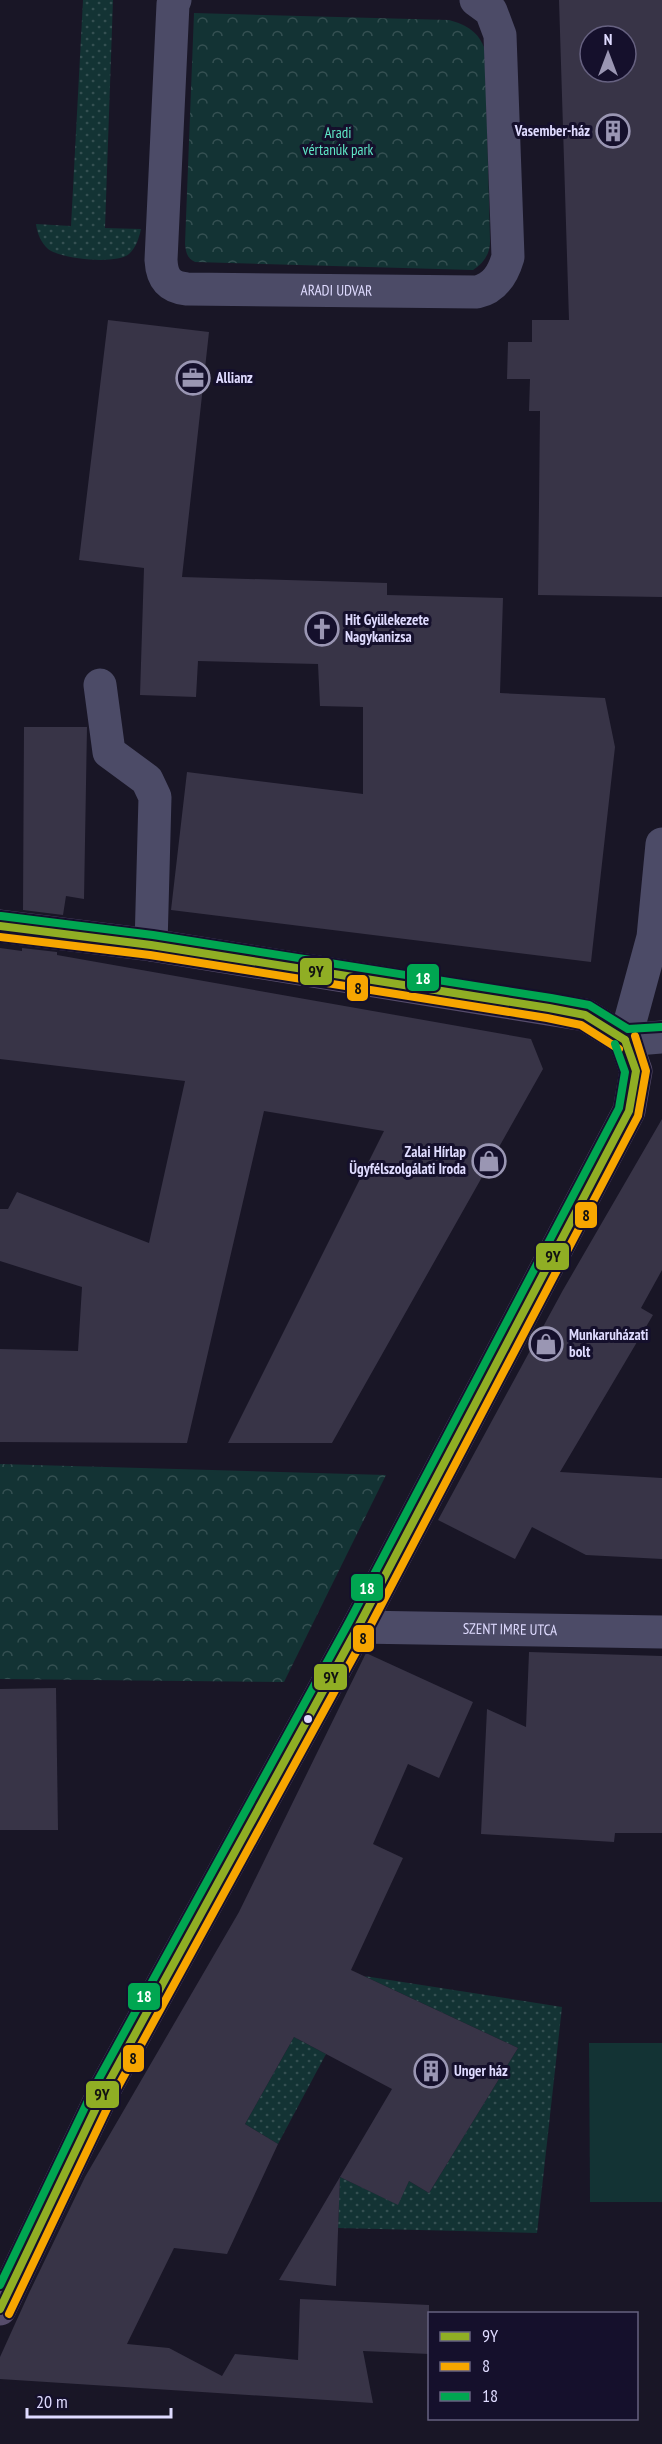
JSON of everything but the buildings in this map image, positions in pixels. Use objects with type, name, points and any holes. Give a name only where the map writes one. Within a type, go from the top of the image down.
[{"type":"main road","points":[[0,926],[151,945],[585,1015],[625,1040],[636,1071],[629,1111],[358,1627],[105,2089],[0,2309]]},
{"type":"street","name":"ARADI UDVAR","points":[[175,0],[160,260],[164,280],[172,286],[186,289],[477,292],[488,289],[496,281],[507,257],[500,35],[491,11],[476,0]]},
{"type":"street","points":[[100,685],[109,752],[147,780],[155,797],[151,945]]},
{"type":"street","points":[[662,844],[653,937],[625,1040],[662,1037]]},
{"type":"street","name":"SZENT IMRE UTCA","points":[[358,1627],[662,1632]]},
{"type":"green space","points":[[83,0],[113,0],[105,228],[141,229],[137,243],[131,252],[113,259],[76,258],[55,253],[43,244],[36,224],[71,226]]},
{"type":"green space","name":"Aradi vértanúk park","points":[[194,13],[449,20],[472,30],[485,50],[490,241],[488,254],[483,261],[473,270],[195,262],[190,259],[186,253],[185,244]]},
{"type":"green space","points":[[0,1464],[386,1475],[284,1682],[0,1679]]},
{"type":"green space","points":[[364,1976],[562,2007],[537,2233],[338,2228],[340,2177],[397,2204],[409,2181],[429,2193],[518,2048]]},
{"type":"green space","points":[[294,2037],[326,2054],[278,2144],[245,2124]]},
{"type":"green space","points":[[589,2043],[662,2043],[662,2202],[590,2202]]},
{"type":"transit line","name":"18","points":[[1,916],[153,935],[551,998],[589,1005],[628,1029],[661,1027]]},
{"type":"transit line","name":"9Y","points":[[0,926],[151,945],[549,1008],[585,1015],[625,1040]]},
{"type":"transit line","name":"8","points":[[0,937],[150,955],[547,1018],[581,1025],[619,1049]]},
{"type":"transit line","name":"8","points":[[9,2314],[114,2094],[367,1632],[638,1116],[646,1071],[635,1036]]},
{"type":"transit line","name":"9Y","points":[[0,2309],[105,2089],[358,1627],[629,1111],[636,1071],[625,1040]]},
{"type":"transit line","name":"18","points":[[0,2285],[96,2084],[349,1622],[619,1108],[625,1072],[615,1044]]},
{"type":"place","name":"Vasember-ház","points":[[613,131]]},
{"type":"place","name":"Allianz","points":[[193,378]]},
{"type":"place","name":"Hit Gyülekezete Nagykanizsa","points":[[322,629]]},
{"type":"place","name":"Zalai Hírlap Ügyfélszolgálati Iroda","points":[[489,1161]]},
{"type":"place","name":"Munkaruházati bolt","points":[[546,1344]]},
{"type":"place","name":"Unger ház","points":[[431,2071]]}]
